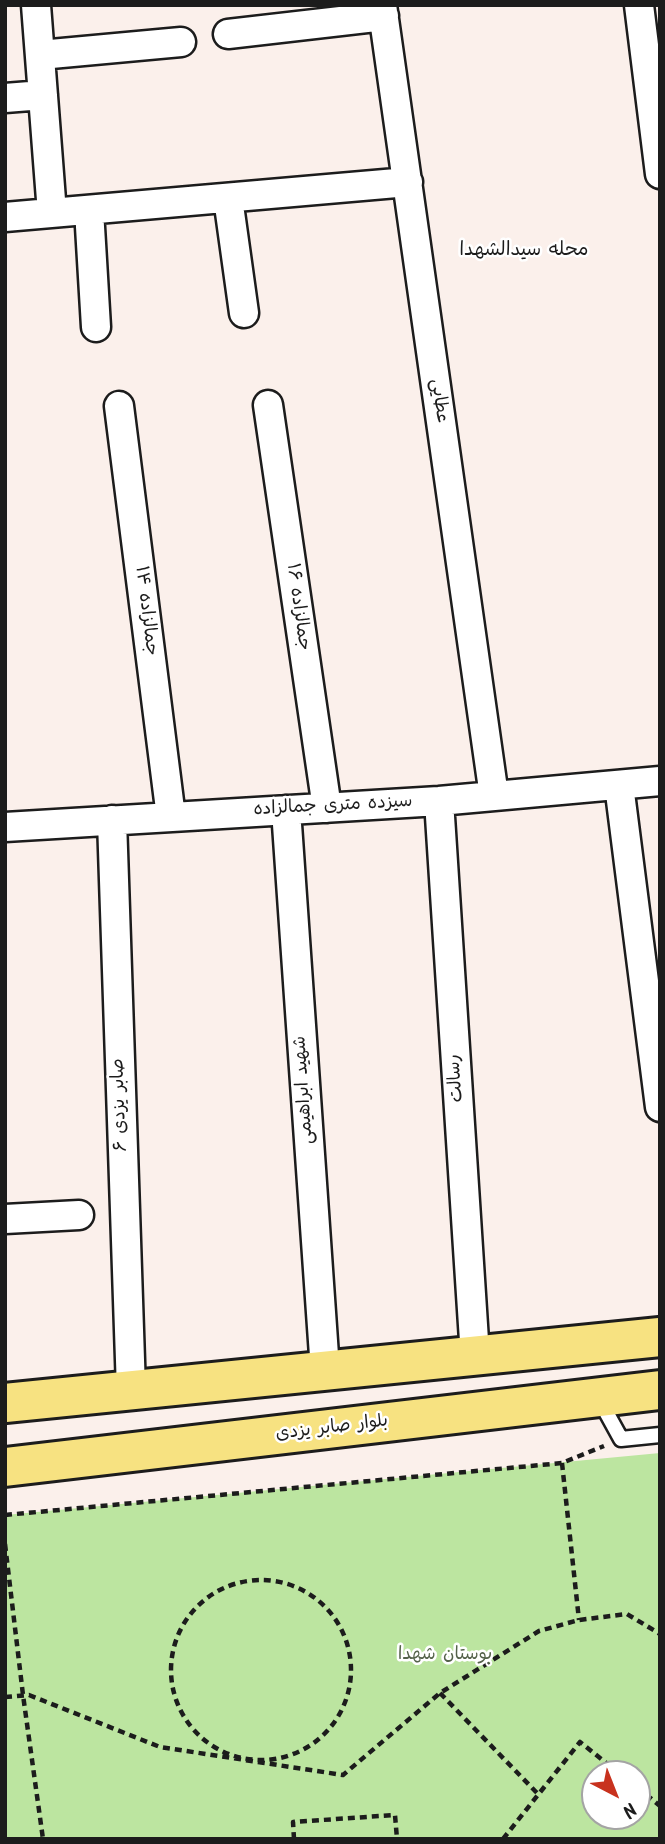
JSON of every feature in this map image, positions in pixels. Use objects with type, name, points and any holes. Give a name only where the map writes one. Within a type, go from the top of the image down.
[{"type":"main road","points":[[5,1403],[660,1337]]},
{"type":"main road","name":"بلوار صابر یزدی","points":[[5,1467],[660,1391]]},
{"type":"street","points":[[36,5],[52,213]]},
{"type":"street","points":[[639,5],[660,174]]},
{"type":"street","points":[[228,34],[383,11]]},
{"type":"street","name":"عطایی","points":[[383,11],[494,796]]},
{"type":"street","points":[[40,55],[181,42]]},
{"type":"street","points":[[5,98],[43,95]]},
{"type":"street","points":[[5,217],[408,182]]},
{"type":"street","points":[[228,198],[244,313]]},
{"type":"street","points":[[89,210],[96,327]]},
{"type":"street","name":"جمالزاده ۱۶","points":[[268,405],[327,808]]},
{"type":"street","name":"جمالزاده ۱۴","points":[[119,406],[171,817]]},
{"type":"street","name":"سیزده متری جمالزاده","points":[[5,827],[439,801],[660,781]]},
{"type":"street","points":[[619,785],[660,1107]]},
{"type":"street","name":"رسالت","points":[[439,801],[475,1356]]},
{"type":"street","name":"شهید ابراهیمی","points":[[286,810],[325,1370]]},
{"type":"street","name":"صابر یزدی ۶","points":[[112,820],[131,1390]]},
{"type":"street","points":[[5,1219],[79,1215]]},
{"type":"lane","points":[[598,1398],[621,1439],[660,1435]]},
{"type":"path","points":[[5,1515],[562,1463],[621,1439]]},
{"type":"path","points":[[562,1463],[579,1620]]},
{"type":"path","points":[[5,1544],[43,1839]]},
{"type":"path","points":[[271,1580],[301,1588],[327,1606],[344,1632],[352,1663],[348,1694],[335,1722],[312,1744],[283,1757],[252,1761],[222,1751],[196,1733],[179,1707],[171,1676],[175,1645],[188,1617],[211,1595],[240,1582],[271,1580]]},
{"type":"path","points":[[5,1697],[29,1695],[160,1746],[343,1775],[440,1693],[540,1631],[579,1620],[627,1614],[660,1634]]},
{"type":"path","points":[[440,1693],[538,1794]]},
{"type":"path","points":[[503,1839],[580,1742],[602,1760]]},
{"type":"path","points":[[294,1839],[293,1822],[395,1815],[397,1839]]},
{"type":"green space","name":"بوستان شهدا","points":[[660,1453],[660,1839],[5,1839],[5,1515]]},
{"type":"district","name":"محله سیدالشهدا","points":[[524,252]]}]
